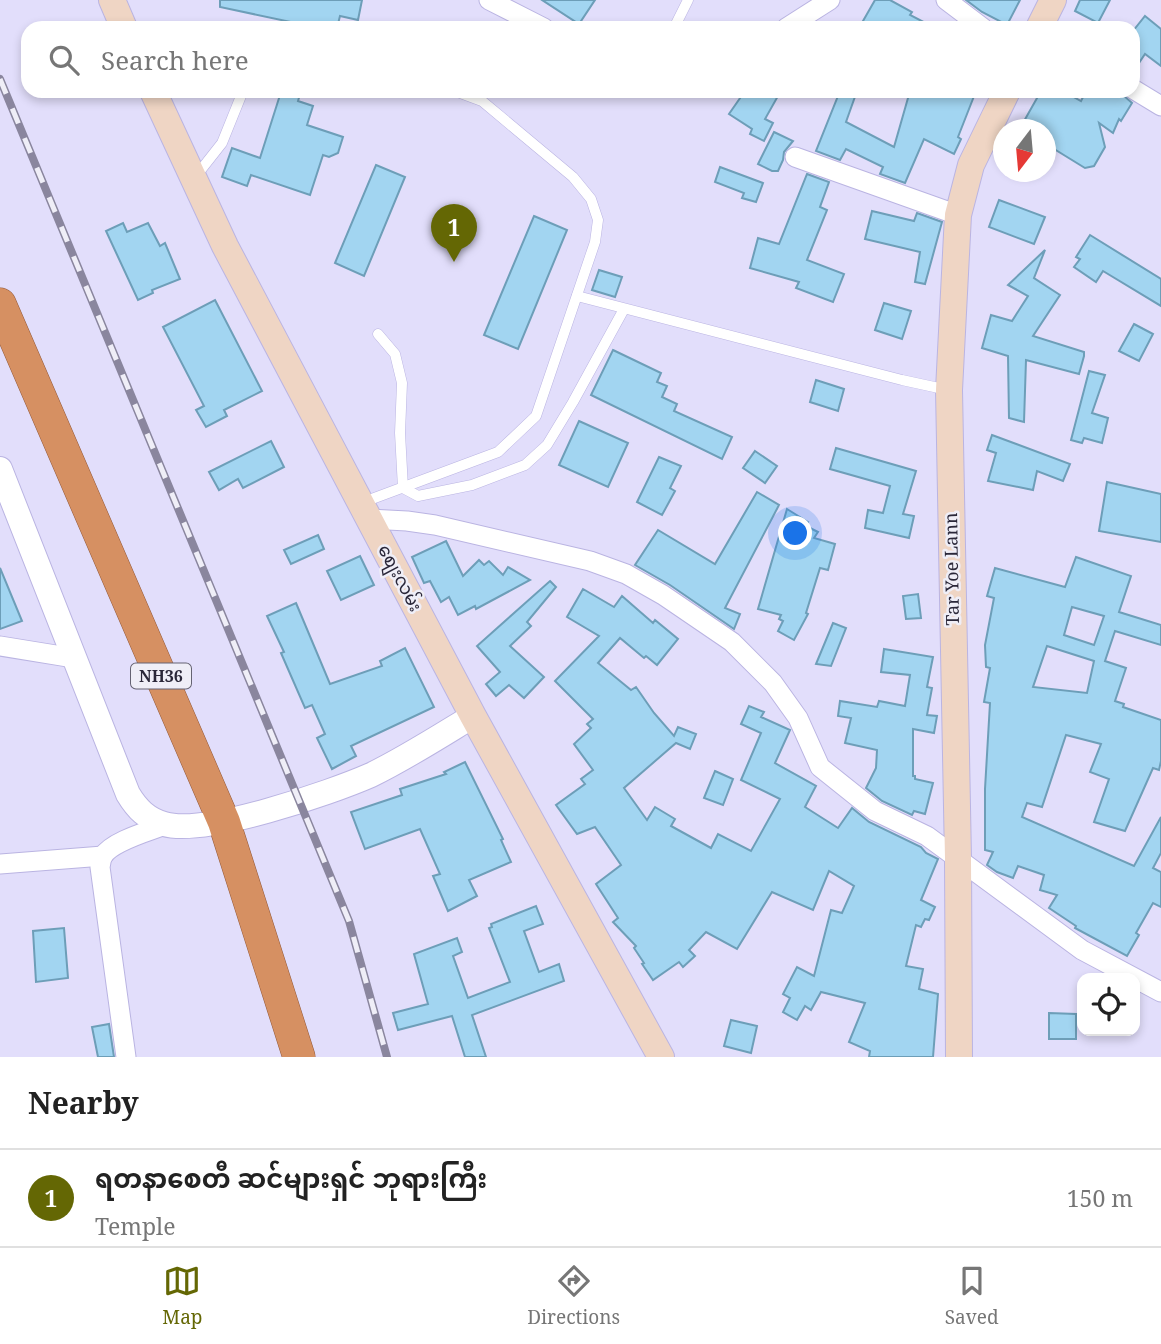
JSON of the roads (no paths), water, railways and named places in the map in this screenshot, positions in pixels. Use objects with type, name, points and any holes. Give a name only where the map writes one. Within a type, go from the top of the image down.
[{"type":"highway","name":"NH36","points":[[0,304],[224,822],[299,1057]]},
{"type":"main road","points":[[111,0],[121,21]]},
{"type":"main road","points":[[1042,21],[1053,0]]},
{"type":"main road","name":"စျေးလမ်း","points":[[156,98],[225,246],[473,716],[661,1057]]},
{"type":"main road","name":"Tar Yoe Lann","points":[[959,1057],[949,390],[958,215],[971,164],[1004,98]]},
{"type":"street","points":[[489,0],[530,21]]},
{"type":"street","points":[[797,21],[830,0]]},
{"type":"street","points":[[946,0],[974,21]]},
{"type":"street","points":[[1140,93],[1161,106]]},
{"type":"street","points":[[795,157],[958,215]]},
{"type":"street","points":[[0,469],[128,794],[138,809],[150,819],[165,825],[201,826],[286,804],[370,775],[473,716]]},
{"type":"street","points":[[365,511],[590,561],[626,574],[663,595],[732,642],[773,683],[798,718],[820,767],[875,811],[927,836],[1082,950],[1161,992]]},
{"type":"street","points":[[0,646],[74,658]]},
{"type":"street","points":[[0,864],[103,856],[125,841],[165,825]]},
{"type":"street","points":[[103,856],[100,867],[101,884],[126,1057]]},
{"type":"lane","points":[[678,21],[688,0]]},
{"type":"lane","points":[[194,179],[222,143],[240,98]]},
{"type":"lane","points":[[365,511],[403,488],[498,452],[536,416],[595,242],[598,220],[591,199],[573,177],[482,101],[474,98]]},
{"type":"lane","points":[[577,296],[949,390]]},
{"type":"lane","points":[[403,488],[418,496],[472,485],[525,465],[547,445],[624,309]]},
{"type":"lane","points":[[379,334],[395,354],[402,383],[400,433],[403,488]]},
{"type":"railway","points":[[0,79],[349,921],[387,1057]]},
{"type":"place","name":"ရတနာစေတီ ဆင်များရှင် ဘုရားကြီး","points":[[454,262]]}]
